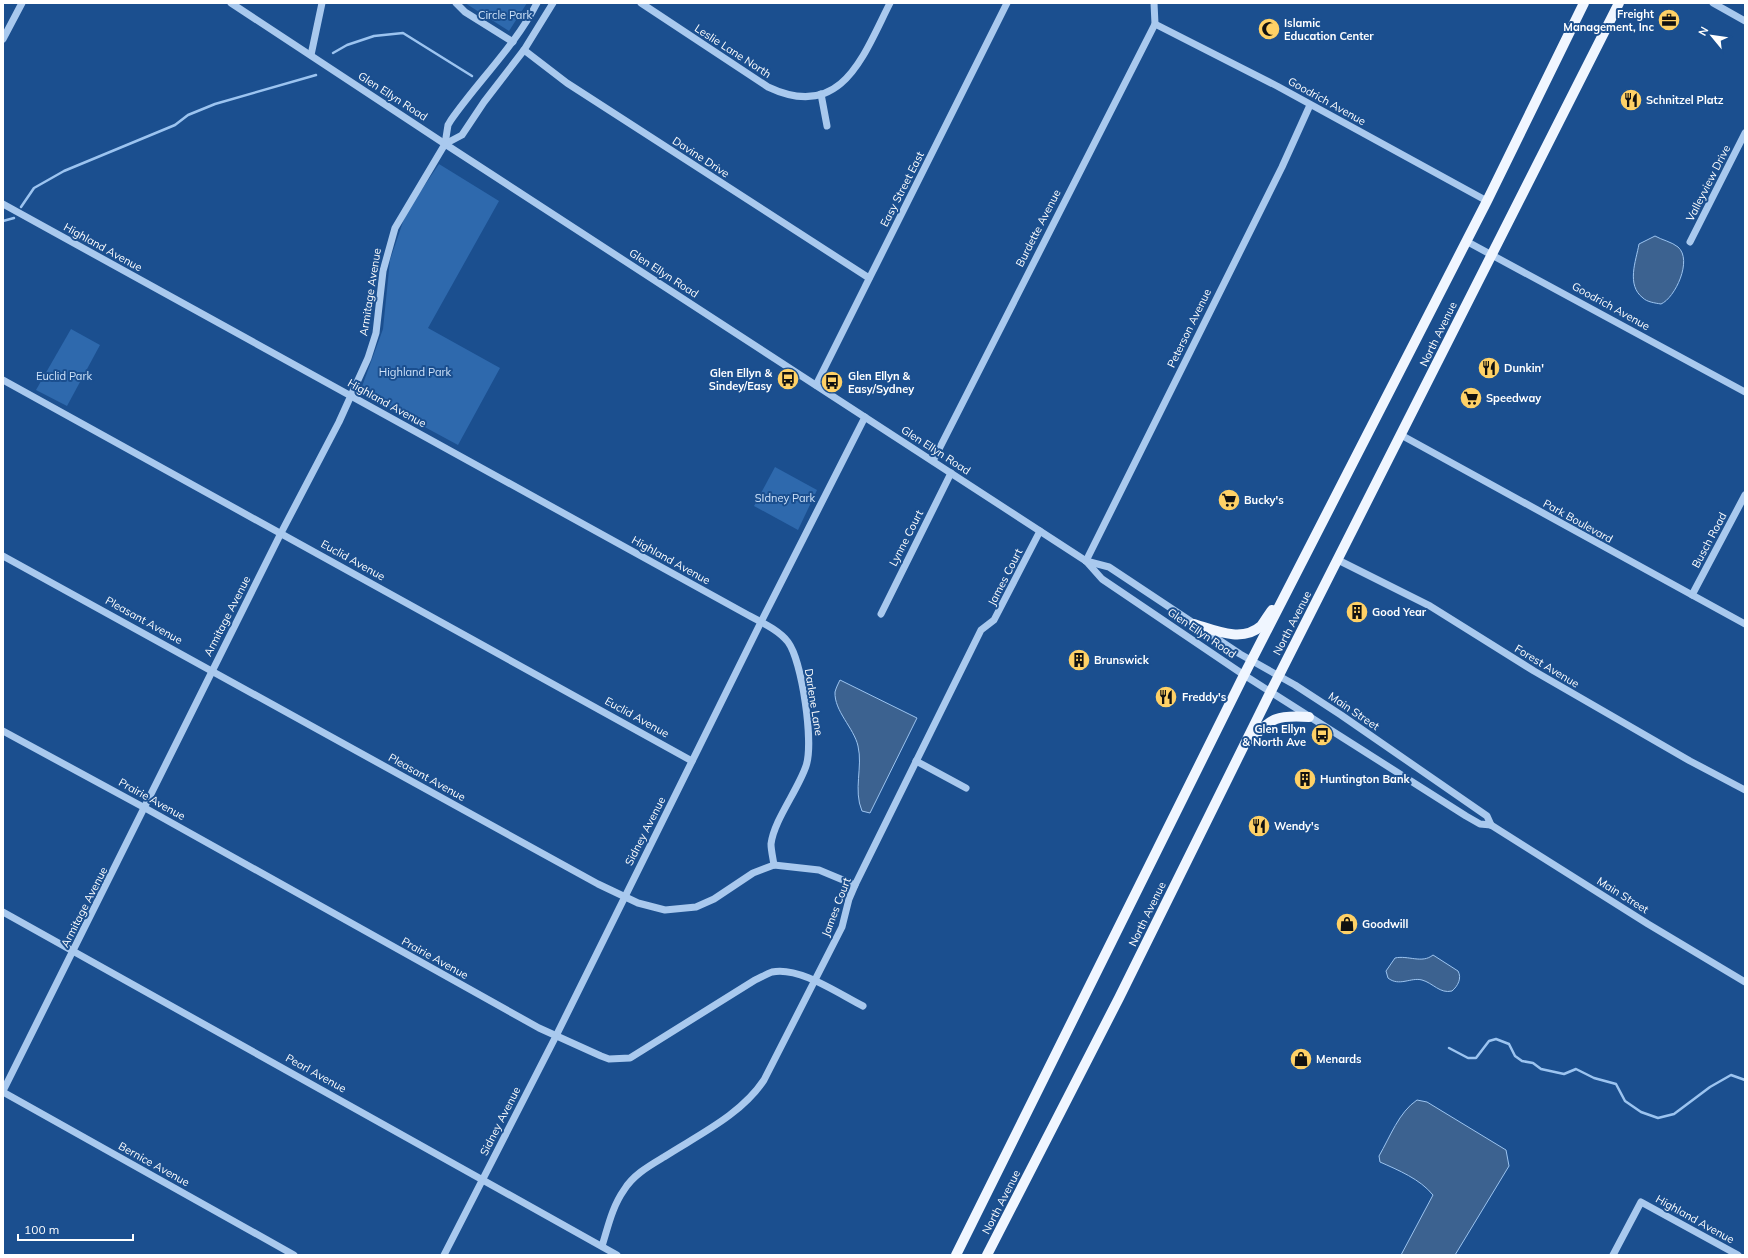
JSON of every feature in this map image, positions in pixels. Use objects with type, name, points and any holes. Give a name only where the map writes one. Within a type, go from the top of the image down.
[{"type":"main road","name":"North Avenue","points":[[956,1255],[1244,675],[1487,201],[1584,3]]},
{"type":"main road","name":"North Avenue","points":[[987,1255],[1119,998],[1271,691],[1619,3]]},
{"type":"main road","points":[[1194,624],[1228,634],[1246,634],[1260,626],[1276,604],[1301,563]]},
{"type":"main road","points":[[1235,764],[1251,740],[1266,723],[1278,716],[1309,717]]},
{"type":"street","points":[[3,39],[22,3]]},
{"type":"street","name":"Glen Ellyn Road","points":[[231,3],[1086,561],[1102,579],[1244,675],[1271,691]]},
{"type":"street","points":[[311,55],[322,3]]},
{"type":"street","points":[[456,3],[465,12],[513,42]]},
{"type":"street","name":"Armitage Avenue","points":[[3,1092],[145,808],[212,670],[281,533],[340,422],[350,395],[368,358],[376,333],[383,271],[395,228],[445,144],[448,125],[472,90],[513,42],[538,3]]},
{"type":"street","points":[[445,144],[462,135],[484,102],[524,50],[553,3]]},
{"type":"street","name":"Leslie Lane North","points":[[641,3],[768,87],[790,96],[821,94]]},
{"type":"street","points":[[827,126],[821,94],[838,86],[851,75],[859,64],[890,3]]},
{"type":"street","name":"Easy Street East","points":[[816,385],[1007,3]]},
{"type":"street","name":"Burdette Avenue","points":[[933,460],[1155,24],[1154,3]]},
{"type":"street","points":[[1713,3],[1745,21]]},
{"type":"street","name":"Goodrich Avenue","points":[[1155,24],[1310,105],[1487,201]]},
{"type":"street","name":"Davine Drive","points":[[524,50],[567,83],[869,278]]},
{"type":"street","name":"Peterson Avenue","points":[[1086,561],[1282,167],[1310,105]]},
{"type":"street","name":"Valleyview Drive","points":[[1690,242],[1745,133]]},
{"type":"street","name":"Highland Avenue","points":[[3,204],[761,622]]},
{"type":"street","name":"Goodrich Avenue","points":[[1466,241],[1745,392]]},
{"type":"street","name":"Euclid Avenue","points":[[3,380],[692,761]]},
{"type":"street","name":"Sidney Avenue","points":[[444,1255],[482,1178],[556,1036],[624,896],[865,417]]},
{"type":"street","name":"Park Boulevard","points":[[1401,435],[1745,624]]},
{"type":"street","name":"Lynne Court","points":[[881,614],[951,473]]},
{"type":"street","name":"Busch Road","points":[[1692,595],[1745,495]]},
{"type":"street","name":"James Court","points":[[602,1246],[615,1205],[629,1182],[647,1168],[733,1113],[756,1093],[764,1080],[842,927],[849,899],[855,885],[981,630],[994,620],[1040,531]]},
{"type":"street","name":"Pleasant Avenue","points":[[3,556],[598,884],[638,903],[658,908],[678,910],[696,907],[714,899],[753,873],[774,865],[819,870],[855,885]]},
{"type":"street","name":"Forest Avenue","points":[[1338,560],[1430,606],[1541,675],[1655,739],[1690,761],[1745,790]]},
{"type":"street","name":"Glen Ellyn Road","points":[[1086,561],[1109,567],[1194,624],[1252,661],[1279,676]]},
{"type":"street","name":"Darlene Lane","points":[[761,622],[780,634],[788,642],[795,655],[809,734],[809,751],[806,766],[775,830],[771,844],[774,865]]},
{"type":"street","name":"Main Street","points":[[1279,676],[1341,715],[1487,816],[1491,824],[1620,907],[1745,982]]},
{"type":"street","name":"Main Street","points":[[1271,691],[1309,717],[1480,824],[1491,824]]},
{"type":"street","name":"Prairie Avenue","points":[[3,731],[145,808],[488,1000],[556,1036],[609,1059],[630,1058],[755,980],[772,972],[797,974],[815,981],[863,1006]]},
{"type":"street","points":[[916,761],[966,788]]},
{"type":"street","name":"Pearl Avenue","points":[[3,912],[482,1178],[617,1255]]},
{"type":"street","name":"Bernice Avenue","points":[[3,1092],[294,1255]]},
{"type":"street","name":"Highland Avenue","points":[[1613,1255],[1641,1202],[1738,1255]]},
{"type":"green space","name":"Circle Park","points":[[465,3],[527,3],[509,31]]},
{"type":"green space","name":"Highland Park","points":[[439,164],[499,201],[428,328],[500,368],[458,445],[360,392],[383,329],[390,260],[406,213]]},
{"type":"green space","name":"Euclid Park","points":[[71,329],[100,345],[67,406],[36,390]]},
{"type":"green space","name":"SIdney Park","points":[[775,467],[817,490],[798,530],[754,506]]},
{"type":"shaded area","points":[[1655,236],[1678,247],[1682,253],[1684,261],[1683,269],[1676,287],[1672,294],[1661,304],[1643,298],[1638,293],[1633,280],[1634,265],[1639,244]]},
{"type":"shaded area","points":[[840,680],[917,718],[870,813],[862,811],[859,803],[858,746],[853,733],[841,713],[836,699],[835,692]]},
{"type":"shaded area","points":[[1433,955],[1458,971],[1460,976],[1459,982],[1452,991],[1448,992],[1440,990],[1430,983],[1418,979],[1396,982],[1388,978],[1386,971],[1395,958],[1424,959]]},
{"type":"shaded area","points":[[1417,1100],[1427,1102],[1506,1150],[1509,1166],[1455,1255],[1401,1255],[1433,1195],[1422,1184],[1380,1162],[1379,1156],[1400,1118]]},
{"type":"waterway","points":[[333,53],[347,45],[374,36],[403,33],[472,76]]},
{"type":"waterway","points":[[21,207],[34,188],[64,171],[175,125],[188,115],[215,104],[316,75]]},
{"type":"waterway","points":[[3,221],[14,218]]},
{"type":"waterway","points":[[1449,1048],[1468,1058],[1476,1058],[1489,1041],[1496,1039],[1509,1044],[1515,1056],[1522,1061],[1533,1063],[1541,1069],[1564,1074],[1576,1069],[1594,1078],[1616,1084],[1625,1101],[1641,1112],[1658,1118],[1674,1114],[1710,1087],[1731,1075],[1745,1080]]},
{"type":"place","name":"Freight Management, Inc","points":[[1669,20]]},
{"type":"place","name":"Islamic Education Center","points":[[1269,29]]},
{"type":"place","name":"Schnitzel Platz","points":[[1631,100]]},
{"type":"place","name":"Dunkin'","points":[[1489,368]]},
{"type":"place","name":"Glen Ellyn & Sindey/Easy","points":[[788,379]]},
{"type":"place","name":"Glen Ellyn & Easy/Sydney","points":[[832,382]]},
{"type":"place","name":"Speedway","points":[[1471,398]]},
{"type":"place","name":"Bucky's","points":[[1229,500]]},
{"type":"place","name":"Good Year","points":[[1357,612]]},
{"type":"place","name":"Brunswick","points":[[1079,660]]},
{"type":"place","name":"Freddy's","points":[[1166,697]]},
{"type":"place","name":"Glen Ellyn & North Ave","points":[[1322,735]]},
{"type":"place","name":"Huntington Bank","points":[[1305,779]]},
{"type":"place","name":"Wendy's","points":[[1259,826]]},
{"type":"place","name":"Goodwill","points":[[1347,924]]},
{"type":"place","name":"Menards","points":[[1301,1059]]}]
